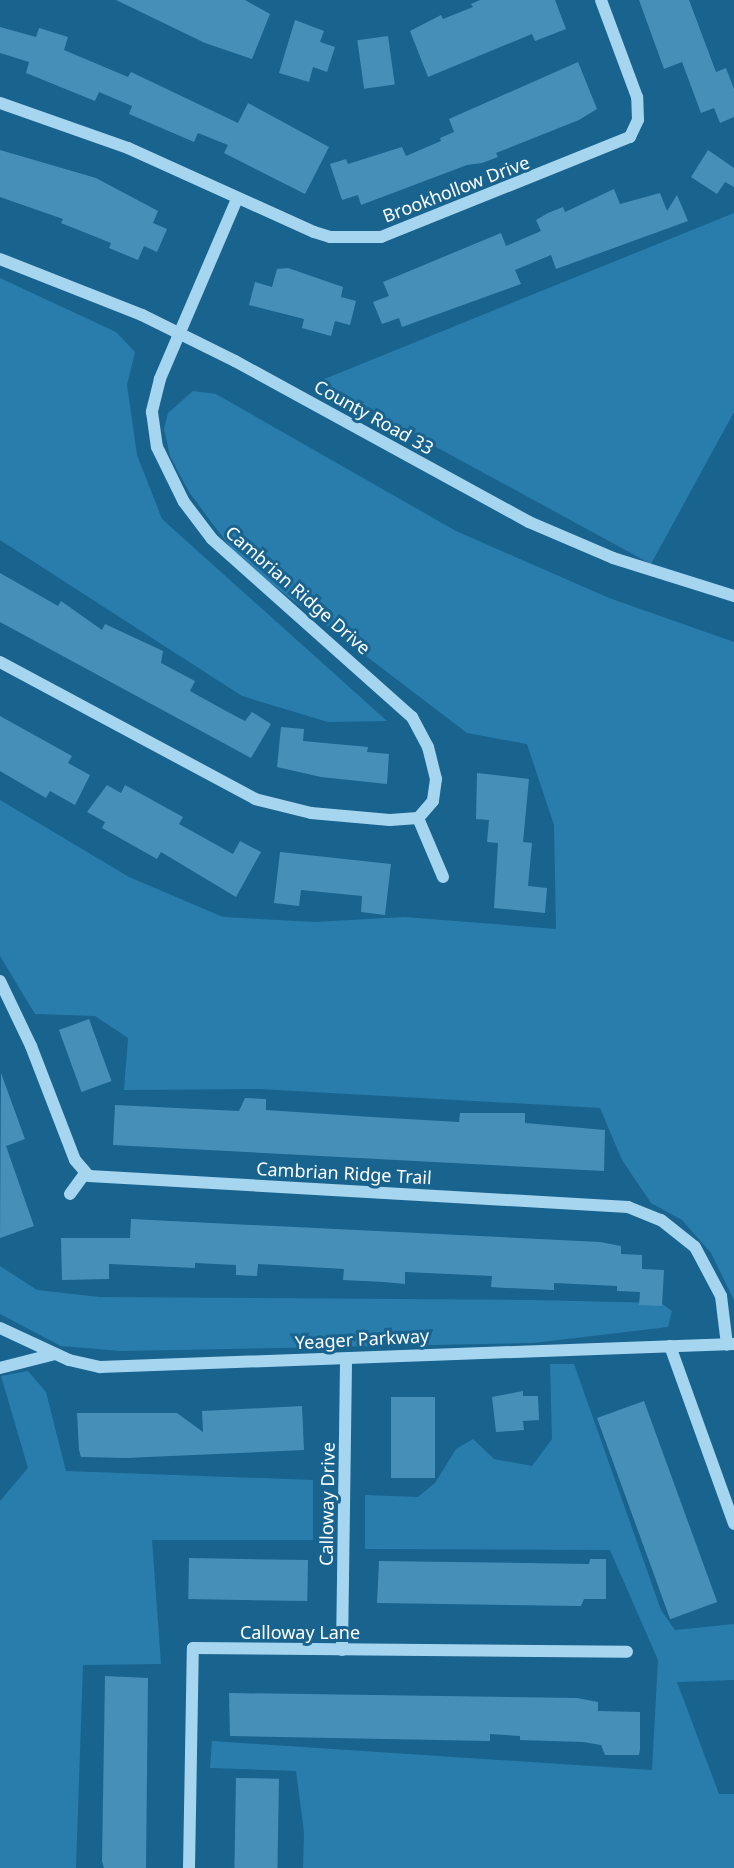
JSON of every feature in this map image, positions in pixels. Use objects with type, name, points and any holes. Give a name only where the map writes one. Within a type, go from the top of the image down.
[{"type":"street","name":"Brookhollow Drive","points":[[0,103],[128,148],[237,199],[330,237],[381,237],[622,142],[634,130],[638,97],[601,0]]},
{"type":"street","name":"Cambrian Ridge Drive","points":[[237,199],[178,334],[152,412],[157,447],[171,479],[212,539],[412,717],[428,747],[436,779],[433,800],[418,818]]},
{"type":"street","name":"County Road 33","points":[[0,259],[178,334],[305,398],[529,522],[612,558],[734,596]]},
{"type":"street","points":[[0,662],[255,799],[311,813],[418,818],[443,877]]},
{"type":"street","points":[[0,981],[85,1173],[70,1194]]},
{"type":"street","name":"Cambrian Ridge Trail","points":[[85,1173],[103,1180],[593,1203],[646,1212],[679,1233],[707,1265],[725,1313],[731,1345]]},
{"type":"street","name":"Yeager Parkway","points":[[0,1328],[55,1354],[100,1367],[126,1368],[731,1345]]},
{"type":"street","points":[[670,1346],[734,1524]]},
{"type":"street","points":[[0,1368],[55,1354]]},
{"type":"street","name":"Calloway Drive","points":[[342,1650],[346,1359]]},
{"type":"street","name":"Calloway Lane","points":[[189,1868],[193,1648],[627,1652]]},
{"type":"shaded area","points":[[734,213],[734,412],[651,564],[317,382]]},
{"type":"shaded area","points":[[0,278],[116,332],[135,352],[127,385],[137,455],[162,519],[387,721],[328,722],[242,696],[0,540]]},
{"type":"shaded area","points":[[193,391],[216,394],[456,531],[609,598],[734,642],[734,1300],[711,1253],[682,1220],[651,1203],[622,1160],[600,1108],[259,1089],[124,1090],[128,1038],[95,1016],[35,1014],[0,956],[0,800],[129,877],[223,917],[315,922],[404,917],[556,929],[554,825],[527,744],[467,733],[239,559],[189,492],[170,456],[164,429],[168,413]]},
{"type":"shaded area","points":[[0,1266],[37,1290],[100,1297],[661,1303],[672,1311],[668,1327],[533,1343],[121,1351],[61,1346],[0,1314]]},
{"type":"shaded area","points":[[550,1364],[574,1364],[661,1610],[675,1630],[734,1624],[734,1680],[677,1682],[719,1794],[734,1794],[734,1868],[303,1868],[304,1832],[296,1771],[210,1768],[212,1741],[652,1770],[658,1660],[610,1550],[365,1549],[365,1495],[418,1497],[435,1483],[456,1449],[473,1439],[494,1459],[532,1466],[552,1439]]},
{"type":"shaded area","points":[[28,1371],[46,1392],[66,1471],[313,1480],[313,1540],[152,1540],[161,1664],[83,1665],[76,1868],[0,1868],[0,1501],[28,1468],[1,1376]]},
{"type":"building","points":[[116,0],[245,0],[270,14],[252,59],[205,43]]},
{"type":"building","points":[[480,0],[555,0],[566,29],[535,41],[532,34],[428,77],[410,31],[441,15],[443,19],[473,7],[471,4]]},
{"type":"building","points":[[639,0],[689,0],[716,72],[726,68],[734,89],[734,117],[720,123],[714,108],[701,113],[682,62],[664,69]]},
{"type":"building","points":[[295,20],[324,31],[320,42],[335,47],[327,72],[313,67],[309,82],[279,73]]},
{"type":"building","points":[[0,27],[36,37],[39,28],[68,37],[64,50],[128,77],[131,72],[238,123],[248,103],[329,147],[305,194],[224,153],[228,145],[198,133],[194,142],[129,114],[132,106],[99,92],[95,101],[26,73],[29,62],[0,53]]},
{"type":"building","points":[[388,36],[395,85],[364,89],[357,40]]},
{"type":"building","points":[[578,62],[597,109],[579,120],[496,153],[498,157],[467,165],[361,205],[358,195],[342,200],[330,164],[346,159],[348,164],[402,147],[406,156],[441,141],[440,138],[454,132],[449,119]]},
{"type":"building","points":[[0,150],[96,178],[158,211],[153,223],[167,229],[157,252],[144,246],[138,260],[109,248],[111,243],[61,223],[63,219],[0,197]]},
{"type":"building","points":[[708,150],[734,168],[734,187],[725,182],[717,194],[691,177]]},
{"type":"building","points":[[614,189],[620,204],[660,193],[667,211],[677,195],[688,221],[556,269],[551,255],[515,270],[521,284],[402,327],[399,318],[382,324],[373,302],[389,296],[383,282],[501,233],[506,246],[541,231],[536,220],[548,213],[563,207],[565,212]]},
{"type":"building","points":[[288,268],[343,287],[341,297],[356,301],[350,325],[335,321],[331,336],[302,328],[304,319],[249,305],[255,282],[272,287],[277,269]]},
{"type":"building","points":[[0,573],[58,606],[61,601],[102,630],[105,624],[163,651],[161,663],[195,681],[190,691],[245,721],[252,712],[271,724],[251,758],[0,622]]},
{"type":"building","points":[[0,716],[72,756],[68,763],[90,775],[75,805],[50,791],[46,798],[0,771]]},
{"type":"building","points":[[281,727],[304,729],[303,741],[368,747],[367,752],[389,754],[387,784],[321,777],[277,767]]},
{"type":"building","points":[[477,773],[529,779],[523,842],[532,843],[528,886],[547,888],[545,913],[494,908],[498,843],[487,842],[489,820],[476,819]]},
{"type":"building","points":[[107,785],[121,793],[125,785],[183,817],[179,824],[233,854],[240,841],[261,852],[236,897],[161,852],[157,859],[102,828],[105,822],[87,812]]},
{"type":"building","points":[[280,852],[391,864],[385,915],[361,912],[362,896],[301,890],[299,906],[274,903]]},
{"type":"building","points":[[89,1019],[112,1081],[82,1092],[59,1030]]},
{"type":"building","points":[[1,1073],[25,1139],[6,1146],[34,1226],[0,1238]]},
{"type":"building","points":[[245,1098],[266,1099],[266,1110],[459,1122],[460,1113],[525,1113],[525,1123],[605,1130],[604,1171],[113,1145],[115,1105],[239,1111]]},
{"type":"building","points":[[131,1219],[600,1242],[621,1246],[621,1254],[642,1255],[642,1269],[664,1270],[662,1306],[639,1305],[640,1292],[617,1291],[617,1286],[554,1283],[554,1290],[506,1288],[491,1287],[492,1276],[405,1272],[405,1284],[343,1280],[344,1269],[258,1264],[257,1276],[236,1275],[236,1265],[195,1263],[195,1268],[109,1264],[109,1279],[62,1280],[61,1238],[130,1238]]},
{"type":"building","points":[[523,1391],[523,1396],[538,1396],[539,1420],[523,1421],[524,1430],[496,1432],[492,1397]]},
{"type":"building","points":[[391,1397],[435,1397],[435,1478],[391,1478]]},
{"type":"building","points":[[644,1401],[717,1602],[670,1619],[597,1418]]},
{"type":"building","points":[[302,1406],[304,1450],[126,1458],[81,1457],[79,1450],[77,1413],[177,1413],[203,1432],[202,1411]]},
{"type":"building","points":[[189,1558],[308,1560],[307,1601],[188,1599]]},
{"type":"building","points":[[590,1559],[606,1559],[606,1599],[584,1599],[581,1606],[377,1603],[379,1561],[589,1564]]},
{"type":"building","points":[[105,1676],[148,1678],[146,1868],[104,1868],[102,1861]]},
{"type":"building","points":[[229,1693],[577,1698],[598,1702],[598,1711],[640,1712],[640,1749],[639,1755],[605,1755],[601,1745],[520,1740],[520,1736],[490,1734],[490,1741],[230,1736]]},
{"type":"building","points":[[236,1778],[279,1779],[277,1868],[234,1868]]}]
